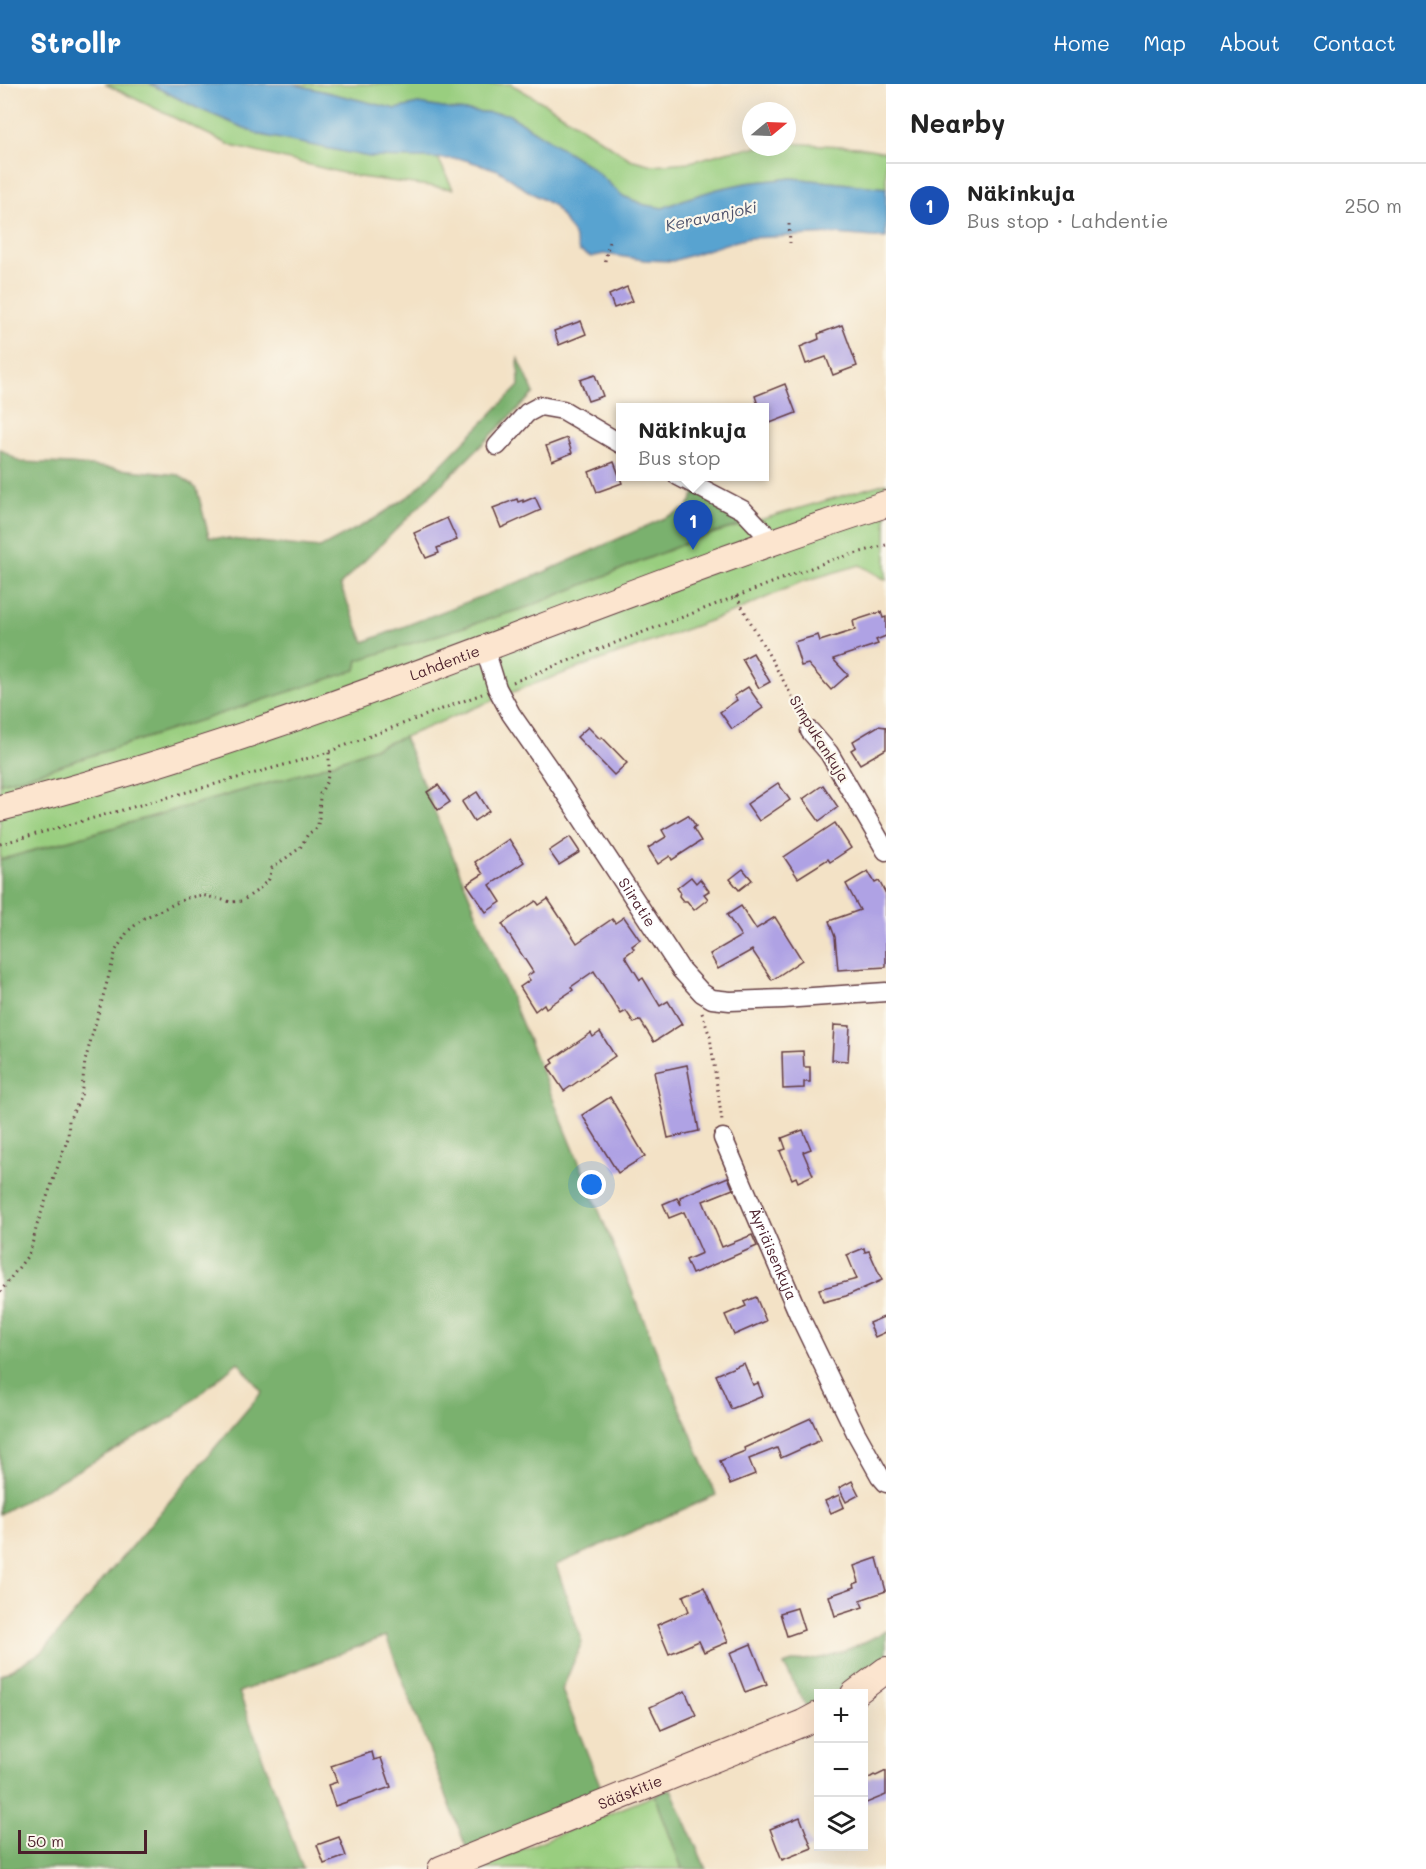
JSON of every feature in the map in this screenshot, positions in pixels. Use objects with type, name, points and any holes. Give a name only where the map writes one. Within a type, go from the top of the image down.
[{"type":"main road","name":"Lahdentie","points":[[0,808],[133,771],[235,738],[485,649],[772,541],[886,504]]},
{"type":"main road","points":[[861,1689],[886,1670]]},
{"type":"main road","name":"Sääskitie","points":[[441,1869],[814,1717]]},
{"type":"street","points":[[497,446],[527,413],[540,406],[563,410],[616,441]]},
{"type":"street","points":[[686,481],[743,510],[772,541]]},
{"type":"street","name":"Siiratie","points":[[485,649],[496,688],[511,714],[584,820],[681,970],[702,993],[712,999],[746,1001],[886,992]]},
{"type":"street","name":"Simpukankuja","points":[[810,731],[829,753],[886,850]]},
{"type":"street","name":"Äyriäisenkuja","points":[[723,1138],[798,1315],[856,1433],[886,1483]]},
{"type":"path","points":[[789,224],[790,243]]},
{"type":"path","points":[[605,261],[609,242]]},
{"type":"path","points":[[510,683],[736,595],[829,561],[886,545]]},
{"type":"path","name":"Simpukankuja","points":[[736,595],[810,731]]},
{"type":"path","points":[[0,844],[329,751],[488,691]]},
{"type":"path","points":[[0,1292],[30,1252],[37,1225],[68,1138],[69,1120],[81,1097],[85,1061],[116,950],[128,931],[144,918],[187,897],[202,895],[231,902],[242,901],[258,890],[269,879],[272,868],[300,848],[308,834],[317,828],[320,795],[327,781],[329,770],[329,751]]},
{"type":"path","points":[[701,1011],[710,1037],[723,1138]]},
{"type":"green space","points":[[105,84],[150,84],[197,108],[261,135],[371,157],[438,158],[453,189],[359,177],[232,146]]},
{"type":"green space","points":[[293,84],[511,84],[630,159],[652,165],[690,162],[742,149],[742,156],[796,156],[796,144],[858,147],[886,152],[886,188],[792,178],[746,183],[718,189],[663,208],[645,205],[623,196],[590,166],[508,114],[455,110],[418,104],[396,109]]},
{"type":"green space","points":[[518,357],[534,393],[340,585],[364,642],[542,573],[687,508],[698,488],[754,521],[701,537],[528,607],[358,660],[356,670],[25,777],[0,783],[0,449],[20,462],[71,464],[179,475],[197,489],[209,537],[320,548],[374,519],[412,494],[519,386]]},
{"type":"green space","points":[[886,483],[886,580],[860,565],[801,582],[734,612],[523,688],[404,737],[311,771],[0,860],[0,783],[25,777],[356,670],[358,660],[528,607],[701,537]]},
{"type":"green space","points":[[404,737],[716,1495],[556,1565],[582,1642],[562,1690],[604,1795],[467,1850],[386,1636],[239,1692],[303,1869],[0,1869],[0,1676],[42,1652],[262,1392],[238,1362],[173,1417],[0,1514],[0,860],[311,771]]},
{"type":"green space","points":[[886,1631],[886,1658],[840,1689],[814,1689],[814,1704],[807,1708],[784,1665],[833,1655]]},
{"type":"green space","points":[[671,1789],[706,1869],[682,1869],[655,1795]]},
{"type":"green space","points":[[655,1795],[682,1869],[474,1869]]},
{"type":"water","name":"Keravanjoki","points":[[150,84],[293,84],[396,109],[418,104],[455,110],[508,114],[590,166],[623,196],[645,205],[663,208],[718,189],[746,183],[792,178],[886,188],[886,238],[835,234],[749,238],[673,261],[645,260],[604,254],[591,257],[579,251],[573,233],[554,206],[498,170],[462,159],[369,157],[261,135],[197,108]]},
{"type":"building","points":[[627,287],[633,301],[614,308],[609,295]]},
{"type":"building","points":[[581,321],[586,334],[559,345],[554,331]]},
{"type":"building","points":[[842,325],[857,366],[833,375],[826,357],[806,364],[800,347],[819,339],[818,334]]},
{"type":"building","points":[[595,375],[603,396],[588,401],[580,380]]},
{"type":"building","points":[[785,384],[796,413],[769,423],[769,403],[757,403],[755,396]]},
{"type":"building","points":[[567,438],[572,453],[552,461],[546,446]]},
{"type":"building","points":[[614,462],[616,481],[622,483],[597,492],[589,472]]},
{"type":"building","points":[[535,497],[541,510],[501,528],[493,508],[517,499],[518,502],[523,500],[523,502]]},
{"type":"building","points":[[447,518],[457,540],[437,548],[439,553],[426,558],[414,533]]},
{"type":"building","points":[[881,612],[883,618],[886,617],[886,636],[876,640],[878,644],[833,659],[848,675],[831,690],[808,664],[801,666],[794,642],[818,635],[820,641],[855,630],[853,621]]},
{"type":"building","points":[[753,653],[770,682],[759,688],[742,659]]},
{"type":"building","points":[[748,687],[763,708],[732,729],[720,712],[737,700],[734,696]]},
{"type":"building","points":[[878,726],[886,727],[886,749],[860,764],[851,750],[856,747],[853,741]]},
{"type":"building","points":[[588,727],[600,739],[602,737],[627,763],[614,775],[577,737]]},
{"type":"building","points":[[778,783],[790,800],[759,821],[747,804]]},
{"type":"building","points":[[438,785],[450,802],[438,810],[427,792]]},
{"type":"building","points":[[823,785],[838,807],[819,821],[803,799]]},
{"type":"building","points":[[477,792],[489,811],[474,821],[462,802]]},
{"type":"building","points":[[688,815],[696,826],[693,828],[701,841],[672,860],[670,856],[658,864],[648,848],[666,837],[662,830]]},
{"type":"building","points":[[835,823],[851,848],[830,862],[828,859],[798,878],[784,857]]},
{"type":"building","points":[[570,837],[580,852],[559,865],[549,851]]},
{"type":"building","points":[[509,839],[524,862],[490,885],[501,902],[486,912],[467,884],[483,874],[475,862]]},
{"type":"building","points":[[743,869],[752,880],[739,890],[730,879]]},
{"type":"building","points":[[868,871],[875,883],[879,881],[886,894],[886,967],[838,970],[835,937],[829,921],[860,910],[846,884]]},
{"type":"building","points":[[691,877],[696,883],[700,879],[709,891],[704,894],[708,899],[694,910],[687,901],[683,901],[679,896],[680,892],[677,888]]},
{"type":"building","points":[[548,899],[577,943],[612,919],[615,923],[624,917],[640,940],[625,956],[640,980],[643,978],[660,1006],[668,1001],[682,1024],[654,1042],[640,1020],[634,1023],[626,1011],[621,1014],[594,971],[571,987],[573,990],[546,1008],[544,1004],[535,1011],[520,987],[530,980],[527,976],[533,972],[502,924],[536,901],[539,905]]},
{"type":"building","points":[[741,906],[756,929],[775,917],[802,960],[772,980],[752,950],[718,969],[710,954],[741,936],[727,915]]},
{"type":"building","points":[[834,1025],[850,1026],[848,1061],[832,1060]]},
{"type":"building","points":[[600,1032],[615,1056],[564,1091],[548,1067],[554,1063],[552,1060],[591,1033],[593,1037]]},
{"type":"building","points":[[803,1051],[804,1067],[810,1067],[810,1082],[804,1082],[804,1088],[783,1089],[782,1052]]},
{"type":"building","points":[[687,1065],[699,1131],[668,1138],[654,1072]]},
{"type":"building","points":[[610,1097],[645,1156],[618,1173],[582,1115]]},
{"type":"building","points":[[803,1130],[811,1149],[803,1152],[813,1175],[798,1182],[796,1177],[792,1179],[780,1151],[786,1149],[782,1138]]},
{"type":"building","points":[[728,1177],[733,1189],[703,1201],[722,1247],[752,1235],[757,1246],[692,1274],[686,1260],[702,1253],[684,1212],[669,1218],[663,1204],[677,1198],[681,1205],[680,1197]]},
{"type":"building","points":[[864,1248],[865,1252],[869,1251],[882,1280],[846,1296],[823,1302],[819,1289],[857,1279],[847,1255]]},
{"type":"building","points":[[756,1297],[766,1321],[734,1335],[725,1315],[746,1306],[744,1302]]},
{"type":"building","points":[[886,1316],[886,1332],[875,1337],[869,1323]]},
{"type":"building","points":[[744,1363],[753,1385],[758,1383],[763,1396],[731,1409],[716,1375]]},
{"type":"building","points":[[811,1418],[821,1440],[781,1458],[777,1448],[749,1459],[755,1474],[730,1484],[720,1461]]},
{"type":"building","points":[[852,1481],[859,1495],[846,1502],[839,1488]]},
{"type":"building","points":[[839,1495],[844,1507],[831,1513],[825,1501]]},
{"type":"building","points":[[877,1558],[886,1591],[860,1600],[863,1607],[835,1616],[829,1596],[855,1587],[854,1584],[859,1582],[854,1566]]},
{"type":"building","points":[[704,1587],[728,1642],[704,1652],[699,1641],[669,1654],[657,1625],[689,1611],[683,1596]]},
{"type":"building","points":[[797,1608],[804,1630],[787,1636],[780,1613]]},
{"type":"building","points":[[751,1644],[767,1684],[745,1692],[730,1653]]},
{"type":"building","points":[[685,1691],[696,1715],[661,1730],[650,1707]]},
{"type":"building","points":[[372,1752],[374,1760],[381,1758],[391,1787],[335,1806],[328,1785],[337,1782],[331,1766]]},
{"type":"building","points":[[886,1771],[886,1795],[868,1802],[868,1779]]},
{"type":"building","points":[[800,1817],[812,1848],[782,1860],[770,1829]]},
{"type":"building","points":[[339,1837],[346,1856],[324,1864],[317,1845]]},
{"type":"place","name":"Näkinkuja","points":[[693,550]]}]
